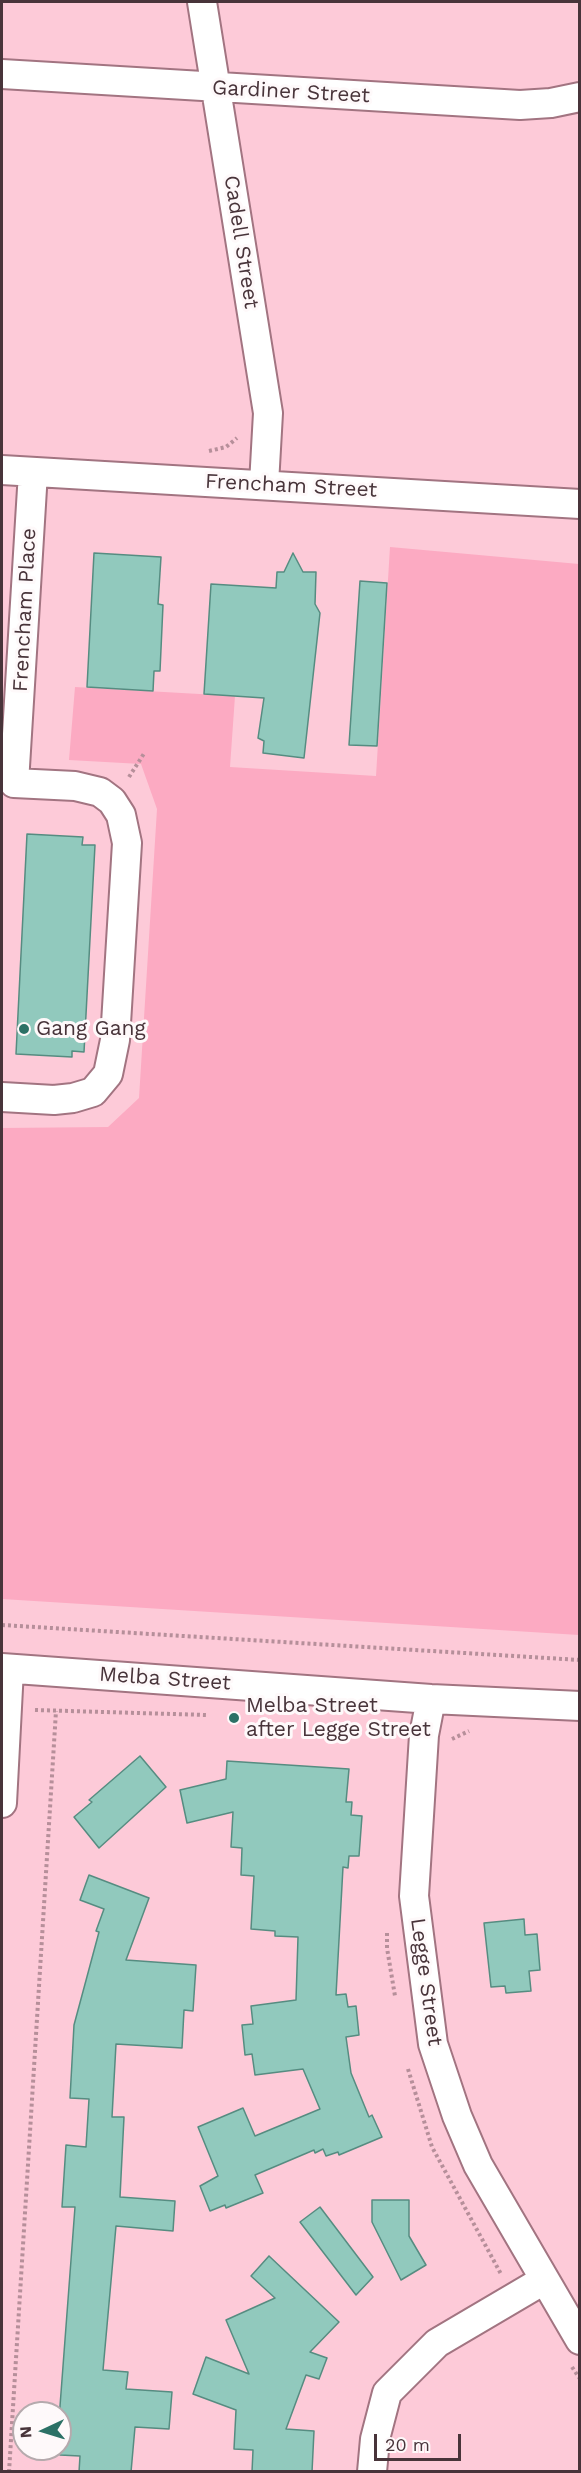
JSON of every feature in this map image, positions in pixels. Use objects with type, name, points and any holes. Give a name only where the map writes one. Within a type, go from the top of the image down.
[{"type":"street","name":"Cadell Street","points":[[202,2],[268,413],[264,484]]},
{"type":"street","name":"Gardiner Street","points":[[2,74],[519,105],[552,103],[579,97]]},
{"type":"street","name":"Frencham Street","points":[[2,470],[579,504]]},
{"type":"street","name":"Frencham Place","points":[[2,1097],[54,1100],[74,1098],[93,1092],[108,1074],[115,1040],[127,843],[121,815],[112,801],[100,792],[66,785],[8,783],[33,472]]},
{"type":"street","name":"Melba Street","points":[[5,1669],[431,1699],[579,1706]]},
{"type":"street","points":[[2,1803],[7,1710],[5,1669]]},
{"type":"street","name":"Legge Street","points":[[431,1699],[424,1736],[414,1896],[433,2044],[457,2116],[478,2164],[579,2340]]},
{"type":"street","points":[[372,2472],[375,2439],[387,2394],[437,2343],[544,2280]]},
{"type":"path","points":[[211,451],[226,447],[245,432]]},
{"type":"path","points":[[2,1625],[579,1660]]},
{"type":"path","points":[[7,1710],[208,1714]]},
{"type":"path","points":[[9,2472],[56,1711]]},
{"type":"shaded area","points":[[390,547],[579,564],[579,1635],[2,1599],[2,1128],[108,1127],[139,1098],[157,809],[141,764],[69,760],[75,687],[235,696],[230,767],[376,776]]},
{"type":"building","points":[[94,553],[161,557],[158,604],[163,605],[160,671],[154,671],[153,691],[87,687]]},
{"type":"building","points":[[293,553],[303,572],[316,572],[315,604],[320,613],[304,758],[263,753],[264,741],[258,738],[264,698],[204,694],[211,584],[276,588],[277,572],[284,572]]},
{"type":"building","points":[[360,581],[387,583],[377,746],[349,745]]},
{"type":"building","points":[[27,834],[83,837],[82,845],[95,845],[84,1052],[72,1051],[72,1057],[16,1054]]},
{"type":"building","points":[[140,1756],[166,1787],[99,1848],[74,1817],[92,1802],[89,1800]]},
{"type":"building","points":[[227,1761],[349,1769],[346,1802],[352,1802],[351,1815],[362,1816],[359,1856],[349,1856],[348,1868],[343,1867],[336,1995],[346,1994],[348,2007],[356,2006],[359,2035],[346,2037],[351,2073],[369,2117],[372,2115],[382,2137],[339,2155],[338,2152],[326,2156],[323,2149],[315,2153],[314,2150],[255,2175],[263,2193],[226,2208],[225,2205],[210,2211],[200,2186],[218,2176],[198,2127],[243,2108],[255,2136],[320,2109],[303,2069],[255,2075],[252,2054],[245,2055],[242,2025],[253,2024],[251,2006],[296,2000],[298,1937],[275,1936],[275,1931],[251,1929],[254,1876],[241,1875],[242,1848],[231,1847],[233,1812],[187,1823],[180,1790],[226,1779]]},
{"type":"building","points":[[89,1875],[149,1898],[126,1960],[196,1965],[193,2011],[184,2010],[182,2048],[116,2044],[112,2117],[124,2117],[120,2197],[175,2201],[173,2231],[116,2226],[103,2370],[128,2372],[126,2389],[172,2392],[169,2429],[135,2427],[131,2472],[79,2472],[80,2456],[72,2456],[72,2401],[60,2401],[75,2207],[62,2207],[66,2145],[86,2147],[89,2099],[70,2098],[74,2025],[99,1932],[96,1931],[104,1909],[80,1900]]},
{"type":"building","points":[[524,1919],[525,1935],[537,1934],[540,1970],[529,1971],[531,1991],[506,1993],[505,1986],[491,1987],[484,1923]]},
{"type":"building","points":[[372,2200],[409,2200],[409,2236],[426,2265],[401,2280],[372,2222]]},
{"type":"building","points":[[320,2207],[373,2277],[356,2295],[300,2222]]},
{"type":"building","points":[[269,2256],[339,2322],[310,2352],[327,2358],[319,2379],[306,2375],[286,2429],[314,2431],[312,2472],[252,2472],[253,2450],[234,2449],[236,2410],[193,2394],[206,2357],[249,2374],[226,2320],[275,2298],[251,2276]]},
{"type":"place","name":"Gang Gang","points":[[24,1029]]},
{"type":"place","name":"Melba Street after Legge Street","points":[[234,1718]]}]
